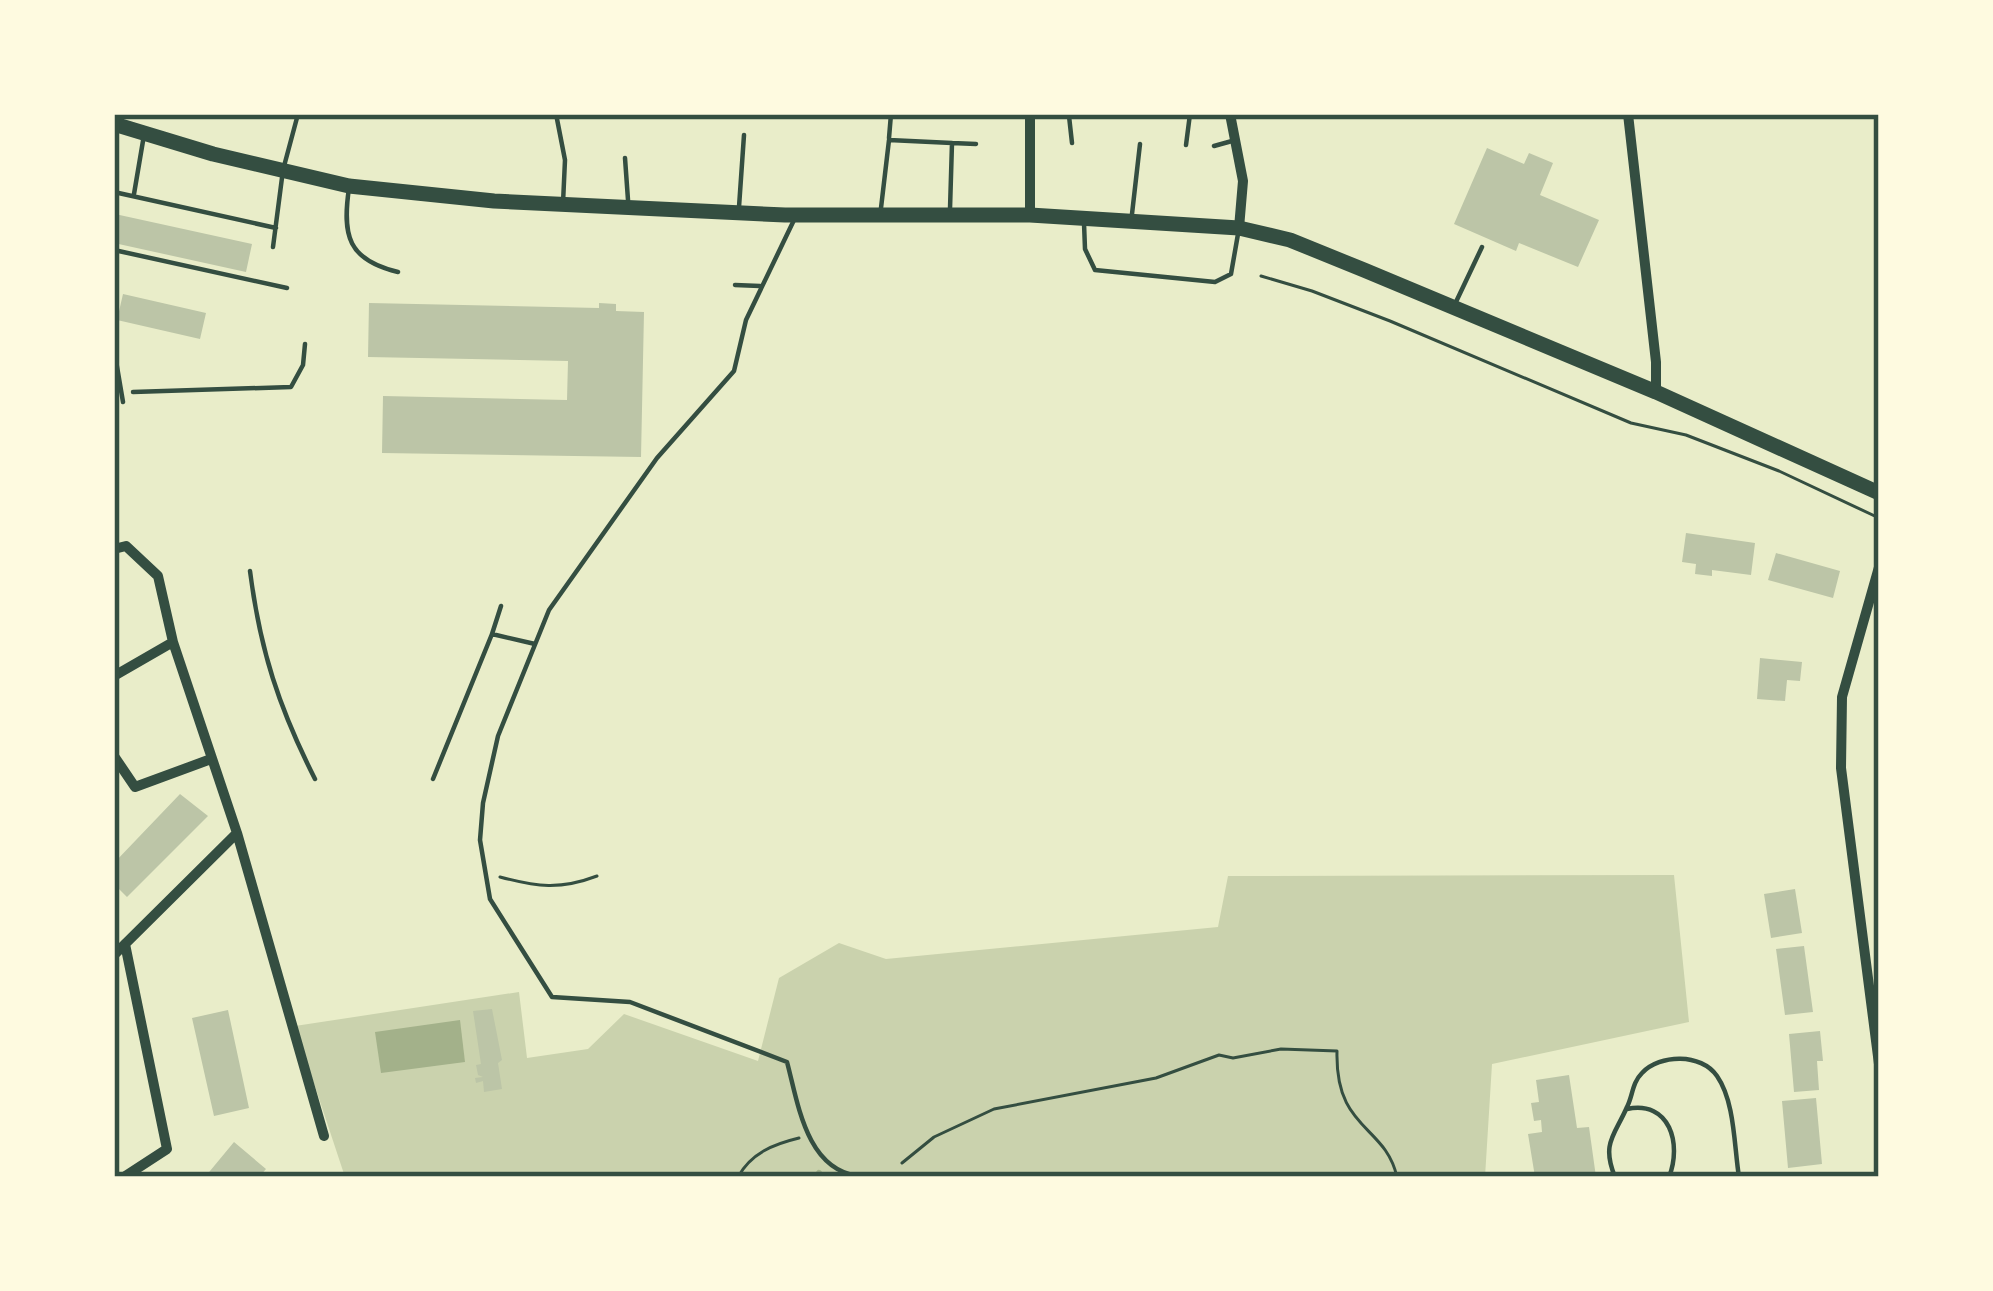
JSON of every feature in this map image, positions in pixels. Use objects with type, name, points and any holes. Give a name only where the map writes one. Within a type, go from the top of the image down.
[{"type":"main road","points":[[114,124],[144,136],[350,185],[563,205],[796,215],[1030,215],[1239,228],[1290,240],[1655,392],[1879,494]]},
{"type":"street","points":[[1230,114],[1243,181],[1239,228]]},
{"type":"street","points":[[1629,114],[1656,362],[1655,392]]},
{"type":"street","points":[[1030,115],[1030,215]]},
{"type":"street","points":[[114,549],[126,546],[158,576],[172,642],[237,833],[324,1136]]},
{"type":"street","points":[[1879,567],[1842,697],[1841,768],[1879,1064]]},
{"type":"street","points":[[114,676],[172,642]]},
{"type":"street","points":[[114,756],[135,787],[211,759]]},
{"type":"street","points":[[114,955],[237,833]]},
{"type":"street","points":[[124,944],[167,1149],[124,1177]]},
{"type":"lane","points":[[273,247],[298,114]]},
{"type":"lane","points":[[880,215],[891,114]]},
{"type":"lane","points":[[1186,145],[1190,114]]},
{"type":"lane","points":[[1030,115],[1069,115],[1072,143]]},
{"type":"lane","points":[[557,119],[565,160],[563,205]]},
{"type":"lane","points":[[739,213],[744,135]]},
{"type":"lane","points":[[134,194],[144,136]]},
{"type":"lane","points":[[889,140],[976,143]]},
{"type":"lane","points":[[1214,146],[1238,140]]},
{"type":"lane","points":[[949,215],[952,143]]},
{"type":"lane","points":[[1132,220],[1140,144]]},
{"type":"lane","points":[[625,158],[629,209]]},
{"type":"lane","points":[[350,185],[346,211],[351,242],[359,257],[372,266],[398,272]]},
{"type":"lane","points":[[114,192],[276,228]]},
{"type":"lane","points":[[796,215],[746,320],[734,371],[657,458],[549,610],[498,736],[480,840],[490,899],[552,997],[630,1002],[787,1062],[807,1136],[826,1160],[856,1177],[905,1177]]},
{"type":"lane","points":[[1084,218],[1084,249],[1095,269],[1215,282],[1231,274],[1239,228]]},
{"type":"lane","points":[[1453,309],[1482,247]]},
{"type":"lane","points":[[114,250],[287,289]]},
{"type":"lane","points":[[735,285],[762,286]]},
{"type":"lane","points":[[133,392],[291,387],[303,365],[305,344]]},
{"type":"lane","points":[[114,349],[123,402]]},
{"type":"lane","points":[[250,571],[258,635],[288,726],[315,779]]},
{"type":"lane","points":[[433,779],[502,606]]},
{"type":"lane","points":[[492,634],[535,644]]},
{"type":"lane","points":[[1616,1177],[1610,1145],[1614,1125],[1627,1108],[1638,1076],[1652,1064],[1690,1058],[1717,1076],[1728,1106],[1738,1177]]},
{"type":"lane","points":[[1627,1108],[1640,1106],[1662,1117],[1673,1130],[1675,1163],[1669,1177]]},
{"type":"path","points":[[1261,276],[1390,321],[1631,423],[1660,427],[1723,449],[1879,518]]},
{"type":"path","points":[[486,875],[532,887],[562,887],[597,876]]},
{"type":"path","points":[[889,1174],[934,1137],[994,1109],[1156,1078],[1219,1055],[1233,1058],[1312,1049],[1337,1051],[1336,1084],[1349,1113],[1394,1162],[1397,1177]]},
{"type":"path","points":[[738,1177],[746,1163],[773,1144],[807,1136]]},
{"type":"shaded area","points":[[1674,875],[1689,1022],[1492,1064],[1485,1177],[345,1177],[295,1026],[519,992],[527,1058],[588,1049],[624,1014],[758,1061],[779,978],[839,943],[886,959],[1218,927],[1228,876]]},
{"type":"shaded area","points":[[460,1020],[465,1062],[381,1073],[375,1032]]},
{"type":"building","points":[[1487,148],[1524,164],[1529,153],[1553,163],[1540,195],[1599,220],[1578,267],[1519,243],[1516,251],[1454,224]]},
{"type":"building","points":[[115,214],[252,244],[246,272],[114,243]]},
{"type":"building","points":[[123,294],[206,313],[200,339],[117,320]]},
{"type":"building","points":[[369,303],[599,308],[599,303],[616,304],[616,311],[644,312],[641,457],[382,453],[383,396],[567,400],[568,361],[368,357]]},
{"type":"building","points":[[1686,533],[1755,543],[1751,575],[1712,570],[1712,576],[1695,574],[1696,564],[1682,562]]},
{"type":"building","points":[[1776,553],[1840,571],[1833,598],[1768,580]]},
{"type":"building","points":[[1760,658],[1802,662],[1800,681],[1787,680],[1785,701],[1757,699]]},
{"type":"building","points":[[180,794],[208,816],[127,897],[114,884],[114,863]]},
{"type":"building","points":[[1795,889],[1802,933],[1771,938],[1764,894]]},
{"type":"building","points":[[1804,946],[1813,1012],[1785,1015],[1776,949]]},
{"type":"building","points":[[492,1009],[502,1089],[484,1092],[483,1081],[476,1083],[475,1078],[483,1077],[476,1065],[481,1064],[473,1011]]},
{"type":"building","points":[[228,1010],[249,1108],[214,1116],[192,1018]]},
{"type":"building","points":[[1820,1031],[1819,1090],[1794,1092],[1789,1034]]},
{"type":"building","points":[[1569,1075],[1577,1128],[1589,1127],[1596,1177],[1535,1177],[1528,1134],[1542,1132],[1531,1103],[1539,1102],[1536,1080]]},
{"type":"building","points":[[1816,1098],[1822,1164],[1788,1168],[1782,1101]]},
{"type":"building","points":[[234,1142],[266,1169],[259,1177],[205,1177]]},
{"type":"waterway","points":[[816,1177],[819,1173]]}]
